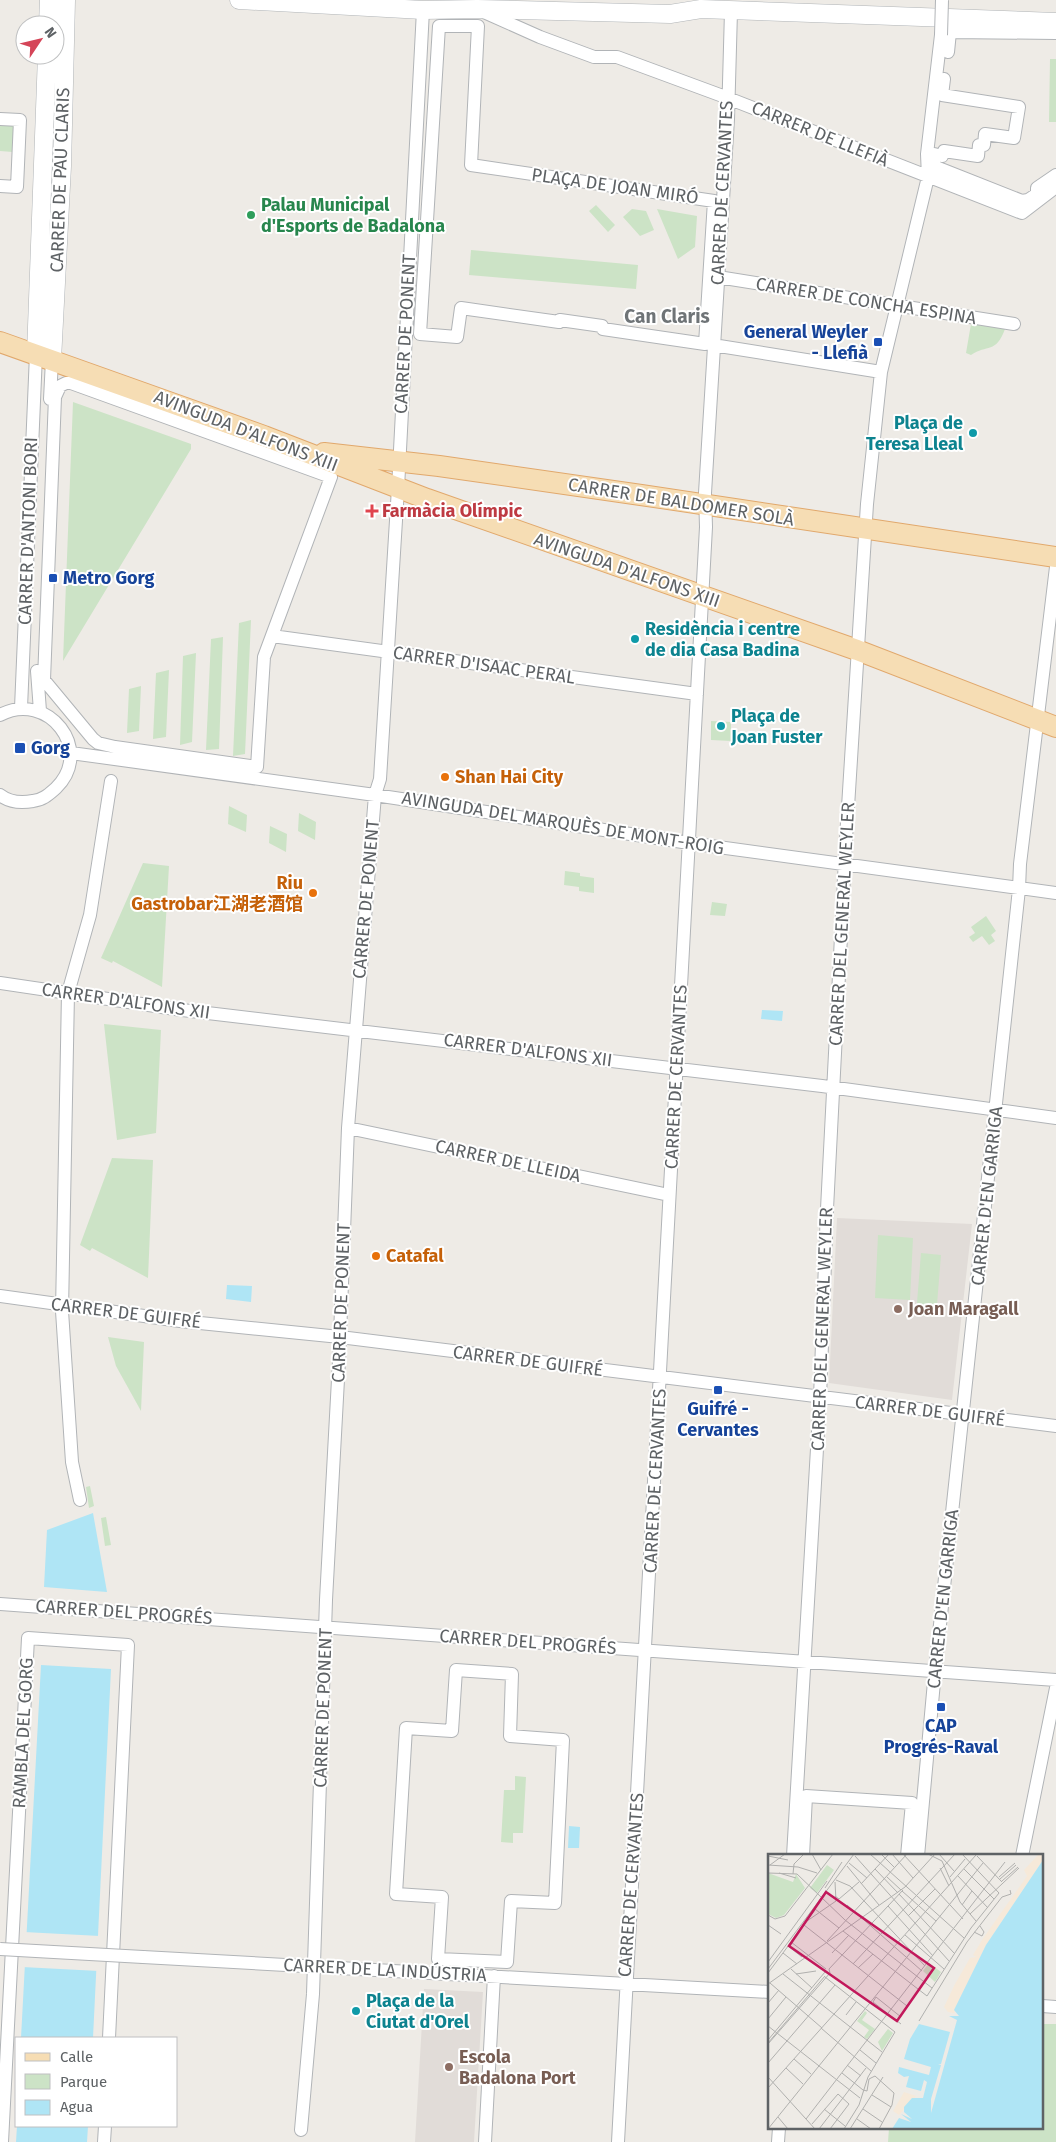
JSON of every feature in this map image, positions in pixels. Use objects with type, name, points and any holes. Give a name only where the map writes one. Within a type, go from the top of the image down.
[{"type":"main road","name":"AVINGUDA D'ALFONS XIII","points":[[0,342],[304,451],[399,476],[701,596],[857,650],[1047,724]]},
{"type":"main road","name":"CARRER DE BALDOMER SOLÀ","points":[[304,451],[399,476],[422,464],[1056,557]]},
{"type":"street","points":[[48,15],[49,0]]},
{"type":"street","name":"CARRER DE PAU CLARIS","points":[[44,357],[62,166],[66,0]]},
{"type":"street","points":[[239,0],[423,10],[477,9],[670,14],[701,9],[731,12],[1056,22]]},
{"type":"street","name":"CARRER DEL GENERAL WEYLER","points":[[793,1854],[820,1398],[845,863],[865,529],[881,372],[928,177],[927,154],[941,35],[942,0]]},
{"type":"street","name":"CARRER DE LLEFIÀ","points":[[477,9],[540,37],[585,54],[594,57],[618,57],[728,98],[1022,213],[1056,187]]},
{"type":"street","name":"CARRER DE PONENT","points":[[301,2130],[314,1967],[326,1626],[348,1128],[375,795],[380,779],[399,476],[423,10]]},
{"type":"street","name":"CARRER DE CERVANTES","points":[[618,2142],[625,1983],[646,1651],[689,843],[731,12]]},
{"type":"street","name":"PLAÇA DE JOAN MIRÓ","points":[[439,26],[478,26],[471,165],[714,201],[705,344],[603,329],[602,326],[461,308],[457,337],[420,334],[439,26]]},
{"type":"street","points":[[1056,33],[950,32],[942,96],[1019,107],[1014,138],[986,134],[984,145],[979,145],[978,156],[944,151],[942,156],[934,154],[933,161],[939,169],[1019,200],[1031,198],[1037,194],[1037,188],[1056,175]]},
{"type":"street","name":"CARRER DE PAU CLARIS","points":[[44,357],[47,65]]},
{"type":"street","points":[[0,119],[20,120],[18,187],[0,186]]},
{"type":"street","name":"CARRER DE CONCHA ESPINA","points":[[718,277],[1014,324]]},
{"type":"street","points":[[713,346],[881,372]]},
{"type":"street","name":"CARRER D'ANTONI BORI","points":[[21,708],[44,357]]},
{"type":"street","name":"CARRER D'ANTONI BORI","points":[[40,711],[37,672],[44,357]]},
{"type":"street","points":[[71,383],[331,477],[272,636],[264,657],[257,767],[110,747],[93,739],[44,680],[55,397],[60,386],[71,383]]},
{"type":"street","name":"CARRER D'EN GARRIGA","points":[[918,1854],[962,1415],[1020,889],[1020,864],[1047,724],[1056,567]]},
{"type":"street","name":"CARRER D'ISAAC PERAL","points":[[272,636],[305,639],[696,694]]},
{"type":"street","points":[[0,715],[21,708],[40,711],[60,726],[68,741],[71,753],[70,764],[63,781],[48,796],[27,802],[12,801],[0,795]]},
{"type":"street","name":"AVINGUDA DEL MARQUÈS DE MONT-ROIG","points":[[71,753],[375,795],[689,843],[1056,893]]},
{"type":"street","points":[[80,1500],[72,1462],[62,1304],[68,993],[90,915],[111,781]]},
{"type":"street","name":"CARRER D'ALFONS XII","points":[[0,984],[182,1010],[355,1029],[834,1088],[1056,1118]]},
{"type":"street","name":"CARRER DE LLEIDA","points":[[348,1128],[669,1195]]},
{"type":"street","name":"CARRER DE GUIFRÉ","points":[[0,1296],[180,1320],[340,1337],[1056,1426]]},
{"type":"street","name":"CARRER DEL PROGRÉS","points":[[4,1604],[1056,1680]]},
{"type":"street","name":"RAMBLA DEL GORG","points":[[2,2142],[28,1638],[128,1645],[109,2037]]},
{"type":"street","points":[[456,1670],[512,1674],[510,1736],[563,1740],[554,1903],[511,1901],[507,1962],[438,1958],[442,1897],[396,1894],[406,1728],[452,1731],[456,1670]]},
{"type":"street","points":[[1022,1854],[1056,1688]]},
{"type":"street","points":[[803,1854],[806,1796],[912,1804],[907,1854]]},
{"type":"street","name":"CARRER DE LA INDÚSTRIA","points":[[0,1949],[768,1992]]},
{"type":"street","points":[[486,2142],[494,1976]]},
{"type":"street","points":[[104,2142],[105,2127]]},
{"type":"shaded area","name":"Joan Maragall","points":[[837,1218],[972,1224],[952,1400],[829,1383]]},
{"type":"shaded area","name":"Escola Badalona Port","points":[[424,1989],[483,1992],[474,2142],[415,2142]]},
{"type":"green space","points":[[1050,59],[1056,59],[1056,122],[1049,122]]},
{"type":"green space","points":[[0,125],[14,126],[13,152],[0,151]]},
{"type":"green space","points":[[596,205],[615,225],[608,232],[589,211]]},
{"type":"green space","points":[[632,209],[646,211],[654,230],[640,236],[623,217]]},
{"type":"green space","points":[[657,209],[697,216],[695,247],[678,259]]},
{"type":"green space","points":[[471,250],[638,265],[636,289],[469,275]]},
{"type":"green space","points":[[971,324],[1005,329],[1002,337],[995,345],[971,355],[966,353]]},
{"type":"green space","points":[[73,402],[191,444],[191,449],[63,661]]},
{"type":"green space","points":[[251,620],[245,754],[233,756],[239,623]]},
{"type":"green space","points":[[223,637],[219,749],[206,750],[211,639]]},
{"type":"green space","points":[[196,653],[192,742],[180,745],[183,656]]},
{"type":"green space","points":[[169,670],[166,737],[153,739],[156,673]]},
{"type":"green space","points":[[141,686],[139,731],[127,733],[129,689]]},
{"type":"green space","points":[[711,721],[731,722],[731,741],[711,740]]},
{"type":"green space","points":[[229,806],[247,815],[246,832],[228,824]]},
{"type":"green space","points":[[299,813],[316,822],[315,840],[298,831]]},
{"type":"green space","points":[[270,826],[287,834],[286,852],[269,843]]},
{"type":"green space","points":[[143,863],[169,866],[162,987],[113,961],[112,963],[101,958]]},
{"type":"green space","points":[[565,871],[580,873],[580,876],[594,878],[594,893],[579,891],[579,887],[564,885]]},
{"type":"green space","points":[[712,902],[727,904],[725,916],[710,915]]},
{"type":"green space","points":[[986,916],[996,931],[991,935],[995,941],[989,945],[982,936],[973,942],[969,937],[975,933],[971,927]]},
{"type":"green space","points":[[104,1024],[161,1030],[156,1133],[117,1140]]},
{"type":"green space","points":[[112,1158],[153,1160],[148,1278],[92,1248],[90,1251],[80,1245]]},
{"type":"green space","points":[[878,1235],[913,1238],[910,1300],[875,1298]]},
{"type":"green space","points":[[921,1253],[941,1255],[936,1317],[916,1315]]},
{"type":"green space","points":[[108,1337],[144,1342],[141,1411],[116,1366]]},
{"type":"green space","points":[[90,1486],[94,1506],[89,1508],[86,1487]]},
{"type":"green space","points":[[106,1517],[111,1545],[105,1546],[101,1518]]},
{"type":"green space","points":[[515,1776],[526,1777],[523,1833],[513,1833],[513,1843],[501,1842],[504,1790],[515,1790]]},
{"type":"green space","points":[[1044,2024],[1056,2024],[1056,2142],[888,2142],[889,2130],[1044,2130]]},
{"type":"water","points":[[762,1010],[783,1011],[782,1021],[761,1019]]},
{"type":"water","points":[[227,1285],[252,1286],[251,1302],[226,1299]]},
{"type":"water","points":[[93,1513],[107,1592],[44,1587],[47,1530]]},
{"type":"water","points":[[41,1665],[111,1669],[93,2037],[21,2037]]},
{"type":"water","points":[[569,1826],[580,1827],[579,1848],[568,1848]]},
{"type":"water","points":[[17,2127],[88,2127],[87,2142],[16,2142]]},
{"type":"pier","points":[[24,1932],[100,1936],[99,1971],[22,1967]]},
{"type":"place","name":"Palau Municipal d'Esports de Badalona","points":[[251,215]]},
{"type":"place","name":"General Weyler - Llefià","points":[[878,342]]},
{"type":"place","name":"Plaça de Teresa Lleal","points":[[973,433]]},
{"type":"place","name":"Farmàcia Olímpic","points":[[372,511]]},
{"type":"place","name":"Metro Gorg","points":[[53,578]]},
{"type":"place","name":"Residència i centre de dia Casa Badina","points":[[635,639]]},
{"type":"place","name":"Plaça de Joan Fuster","points":[[721,726]]},
{"type":"place","name":"Gorg","points":[[20,748]]},
{"type":"place","name":"Shan Hai City","points":[[445,777]]},
{"type":"place","name":"Riu Gastrobar江湖老酒馆","points":[[313,893]]},
{"type":"place","name":"Catafal","points":[[376,1256]]},
{"type":"place","name":"Joan Maragall","points":[[898,1309]]},
{"type":"place","name":"Guifré - Cervantes","points":[[718,1390]]},
{"type":"place","name":"CAP Progrés-Raval","points":[[941,1707]]},
{"type":"place","name":"Plaça de la Ciutat d'Orel","points":[[356,2011]]},
{"type":"place","name":"Escola Badalona Port","points":[[449,2067]]},
{"type":"district","name":"Can Claris","points":[[667,316]]}]
